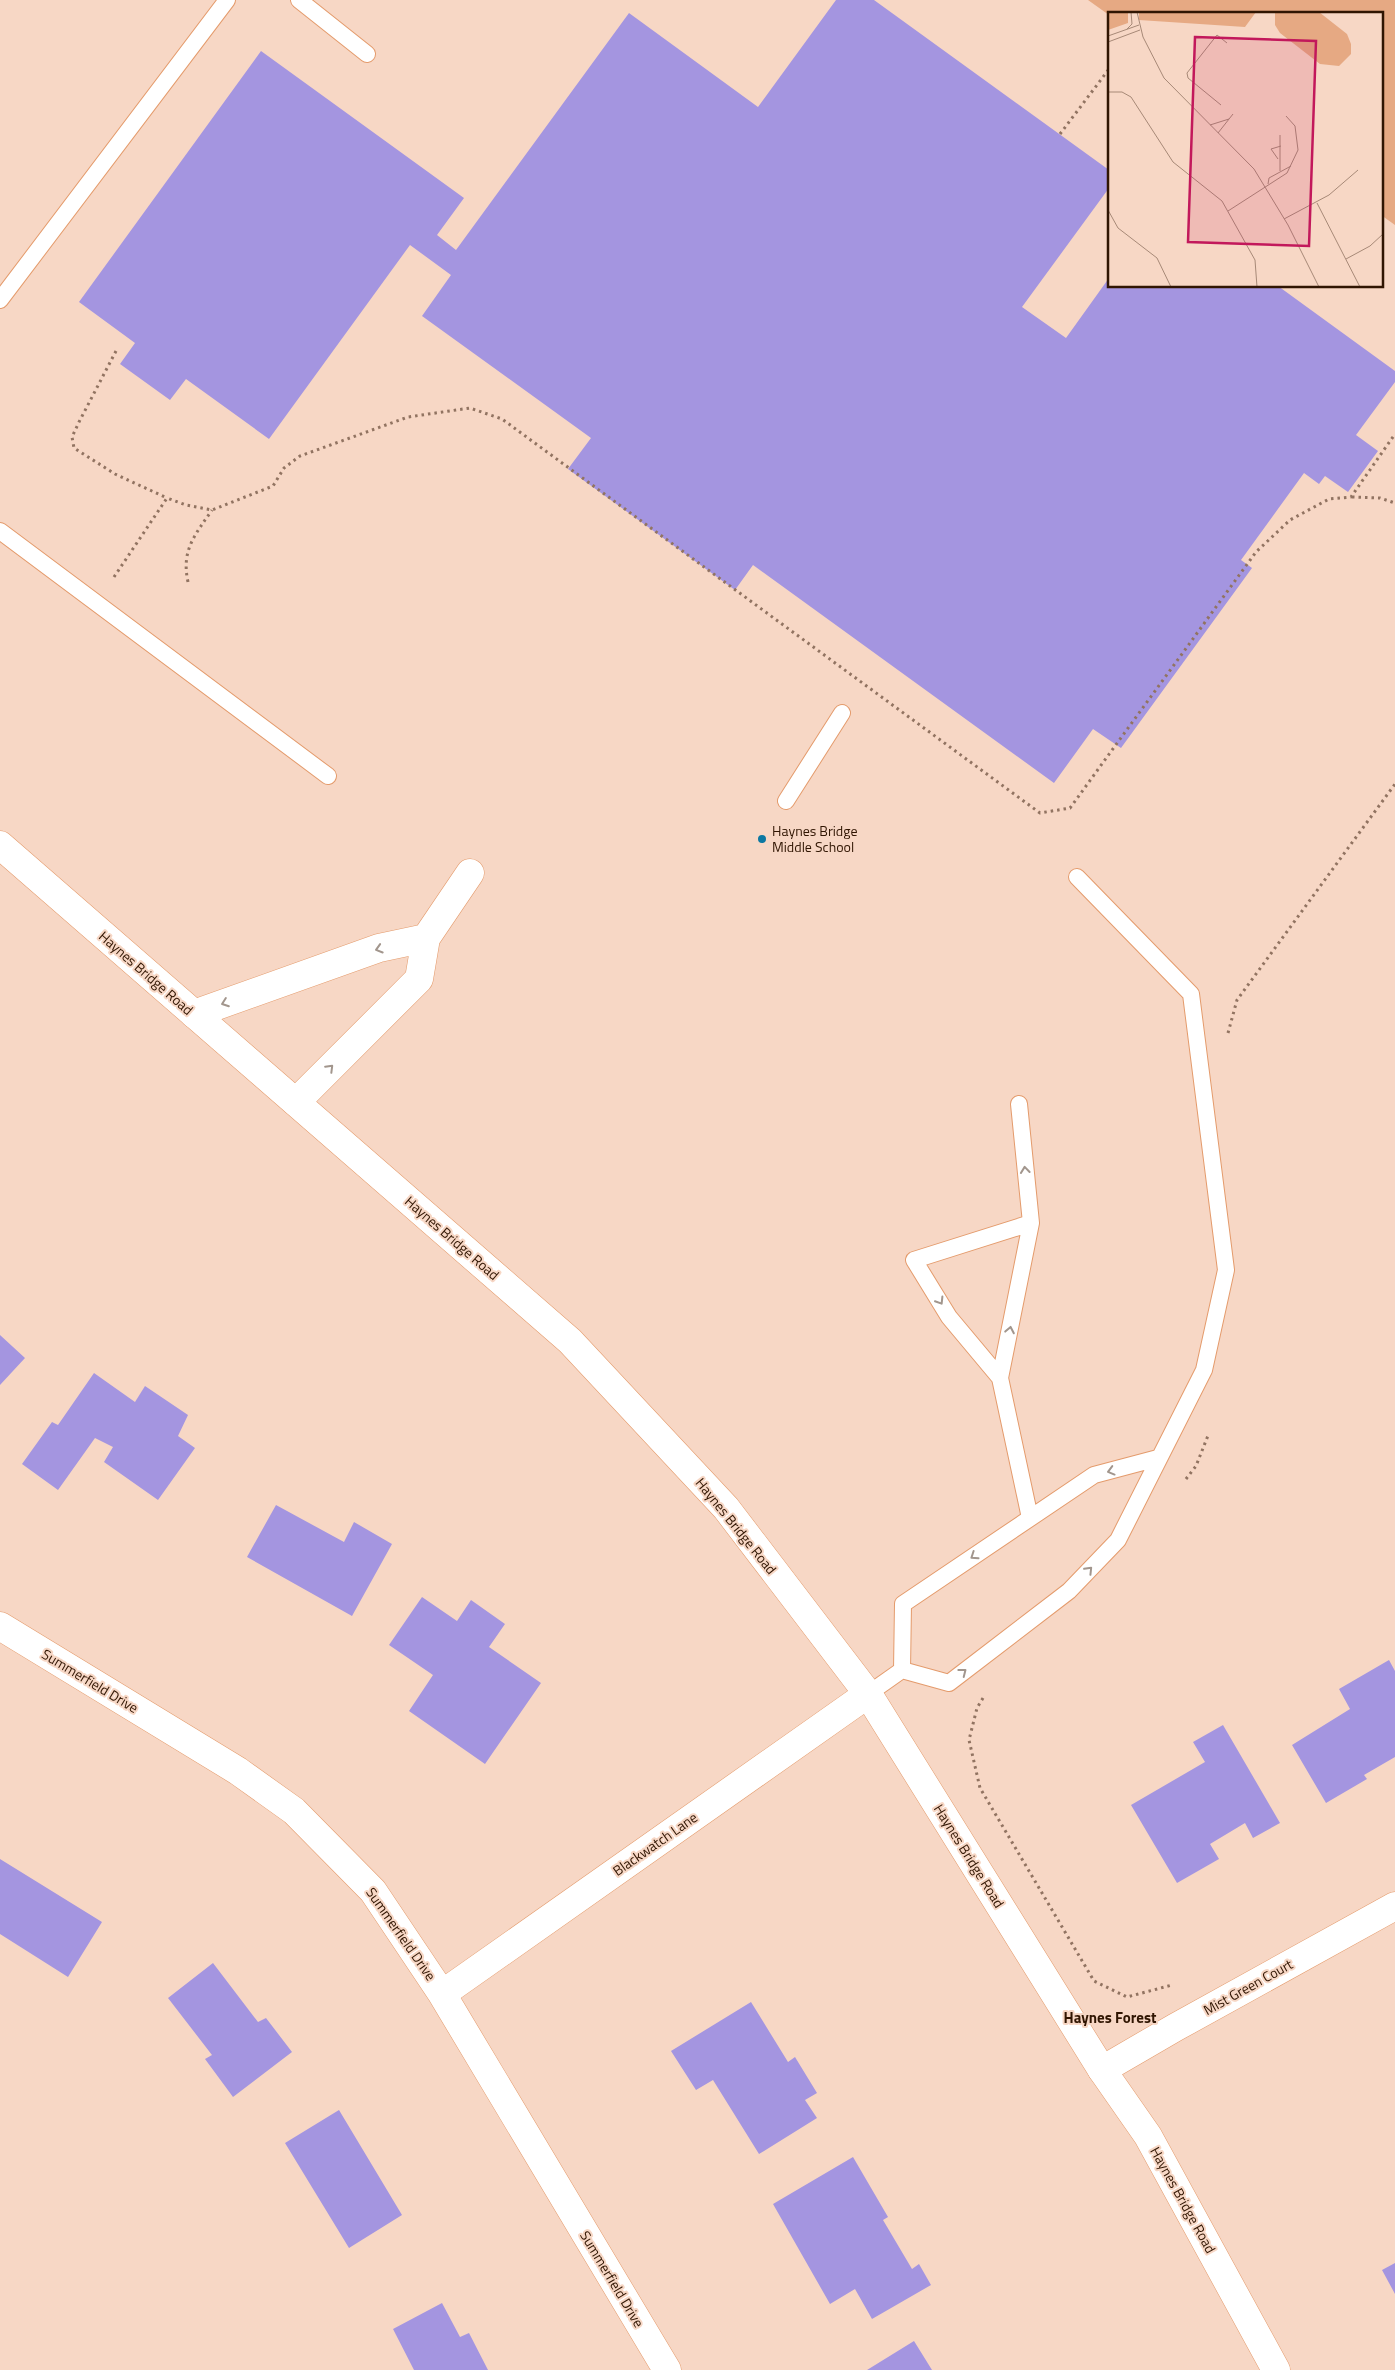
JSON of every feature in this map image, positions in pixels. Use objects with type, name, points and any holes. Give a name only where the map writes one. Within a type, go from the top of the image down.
[{"type":"street","name":"Haynes Bridge Road","points":[[0,845],[570,1340],[726,1508],[868,1694],[1102,2070],[1148,2136],[1276,2370]]},
{"type":"street","points":[[296,1102],[419,979],[426,938],[470,873]]},
{"type":"street","points":[[194,1014],[379,948],[426,938]]},
{"type":"street","name":"Summerfield Drive","points":[[0,1626],[238,1772],[294,1811],[373,1891],[442,1994],[666,2370]]},
{"type":"street","name":"Blackwatch Lane","points":[[442,1994],[868,1694]]},
{"type":"street","name":"Mist Green Court","points":[[1102,2070],[1395,1906]]},
{"type":"lane","points":[[0,300],[227,0]]},
{"type":"lane","points":[[299,0],[367,54]]},
{"type":"lane","points":[[0,531],[328,776]]},
{"type":"lane","points":[[786,801],[842,713]]},
{"type":"lane","points":[[902,1670],[949,1683],[1069,1591],[1118,1540],[1204,1370],[1226,1270],[1191,994],[1077,877]]},
{"type":"lane","points":[[1019,1104],[1031,1223],[1000,1378],[1030,1518]]},
{"type":"lane","points":[[1000,1378],[949,1317],[914,1260],[1031,1223]]},
{"type":"lane","points":[[902,1670],[903,1604],[1094,1475],[1158,1458]]},
{"type":"lane","points":[[868,1694],[902,1670]]},
{"type":"path","points":[[1060,134],[1108,70]]},
{"type":"path","points":[[116,351],[72,437],[74,448],[115,474],[167,498],[186,505],[212,510],[273,486],[284,468],[300,456],[408,417],[470,408],[494,416],[510,425],[1040,813],[1070,808],[1256,552],[1290,520],[1329,499],[1352,497],[1380,498],[1395,503]]},
{"type":"path","points":[[1352,497],[1395,434]]},
{"type":"path","points":[[110,583],[167,498]]},
{"type":"path","points":[[188,582],[184,565],[190,541],[212,510]]},
{"type":"shaded area","points":[[1088,0],[1395,0],[1395,225],[1382,216],[1382,12],[1108,12],[1108,14]]},
{"type":"building","points":[[836,0],[874,0],[1108,169],[1108,189],[1022,307],[1066,338],[1108,279],[1108,288],[1281,288],[1395,371],[1395,382],[1356,435],[1378,451],[1348,492],[1325,476],[1319,484],[1304,473],[1241,560],[1252,568],[1121,748],[1093,729],[1054,783],[753,565],[735,590],[568,469],[591,438],[422,316],[451,275],[410,245],[269,439],[186,379],[170,400],[120,364],[135,343],[79,302],[261,51],[464,198],[437,235],[456,250],[629,13],[758,107]]},
{"type":"building","points":[[0,1335],[25,1358],[0,1385]]},
{"type":"building","points":[[94,1373],[135,1402],[145,1386],[188,1415],[178,1436],[195,1448],[158,1500],[104,1462],[113,1447],[95,1438],[58,1490],[22,1464],[52,1422],[58,1425]]},
{"type":"building","points":[[276,1505],[344,1542],[354,1522],[392,1544],[352,1616],[247,1557]]},
{"type":"building","points":[[422,1597],[457,1621],[471,1600],[505,1624],[489,1647],[541,1683],[485,1764],[409,1711],[433,1675],[389,1645]]},
{"type":"building","points":[[1389,1660],[1395,1671],[1395,1757],[1364,1775],[1367,1779],[1326,1803],[1292,1745],[1350,1709],[1339,1689]]},
{"type":"building","points":[[1223,1725],[1280,1823],[1253,1838],[1245,1823],[1210,1844],[1219,1859],[1177,1883],[1131,1805],[1205,1762],[1193,1742]]},
{"type":"building","points":[[0,1859],[102,1922],[68,1977],[0,1934]]},
{"type":"building","points":[[213,1963],[258,2022],[266,2018],[292,2052],[233,2097],[205,2059],[212,2055],[168,1998]]},
{"type":"building","points":[[751,2002],[788,2062],[795,2057],[817,2093],[805,2100],[817,2118],[759,2154],[713,2080],[696,2090],[671,2051]]},
{"type":"building","points":[[339,2110],[402,2215],[349,2248],[285,2143]]},
{"type":"building","points":[[853,2157],[888,2217],[883,2220],[912,2269],[919,2264],[931,2285],[872,2319],[855,2289],[830,2304],[773,2204]]},
{"type":"building","points":[[1395,2263],[1395,2294],[1382,2270]]},
{"type":"building","points":[[442,2303],[460,2337],[469,2333],[488,2370],[414,2370],[393,2329]]},
{"type":"building","points":[[914,2341],[932,2370],[867,2370]]},
{"type":"place","name":"Haynes Bridge Middle School","points":[[762,839]]},
{"type":"district","name":"Haynes Forest","points":[[1110,2018]]}]
